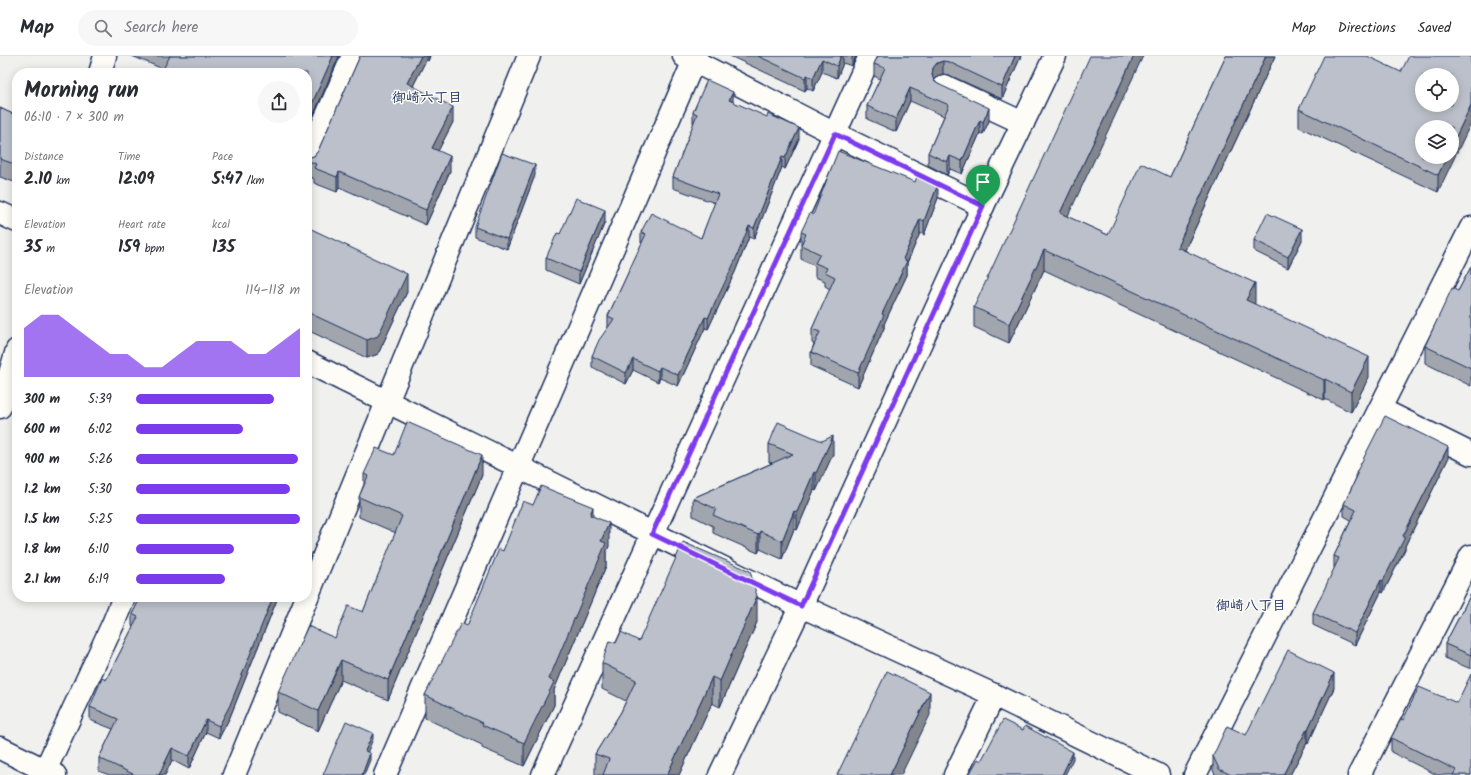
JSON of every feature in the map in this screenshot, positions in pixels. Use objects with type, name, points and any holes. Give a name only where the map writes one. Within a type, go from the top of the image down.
[{"type":"street","points":[[101,68],[105,56]]},
{"type":"street","points":[[312,150],[353,56]]},
{"type":"street","points":[[312,586],[529,56]]},
{"type":"street","points":[[543,775],[870,56]]},
{"type":"street","points":[[720,775],[801,606],[983,206],[1055,56]]},
{"type":"street","points":[[385,775],[692,58],[835,134],[983,206]]},
{"type":"street","points":[[944,86],[1023,123]]},
{"type":"street","points":[[0,213],[12,219]]},
{"type":"street","points":[[1195,775],[1471,228]]},
{"type":"street","points":[[312,364],[652,534],[801,606],[994,695],[1158,775]]},
{"type":"street","points":[[0,407],[12,367]]},
{"type":"street","points":[[1380,409],[1471,454]]},
{"type":"street","points":[[1359,775],[1471,556]]},
{"type":"street","points":[[0,748],[48,773],[122,602]]},
{"type":"street","points":[[234,775],[305,602]]},
{"type":"street","points":[[955,775],[994,695]]},
{"type":"building","points":[[170,56],[333,56],[312,104],[312,68],[164,68]]},
{"type":"building","points":[[360,56],[421,56],[407,83],[453,107],[432,148],[450,156],[426,210],[339,172],[337,177],[314,168],[316,164],[312,162],[312,157],[318,151]]},
{"type":"building","points":[[758,56],[841,56],[837,66],[822,59],[813,78],[807,75],[805,78]]},
{"type":"building","points":[[878,56],[1015,56],[1002,87],[949,62],[943,61],[937,63],[933,68],[932,75],[934,81],[938,84],[989,108],[983,122],[980,120],[962,161],[950,156],[947,162],[928,153],[949,105],[910,88],[896,119],[867,106],[885,68],[874,64]]},
{"type":"building","points":[[1090,56],[1134,56],[1060,213],[1108,235],[1141,163],[1170,177],[1226,56],[1266,56],[1177,247],[1255,283],[1246,300],[1369,357],[1351,392],[1044,250],[1009,324],[974,307]]},
{"type":"building","points":[[1324,56],[1367,56],[1401,72],[1409,56],[1471,56],[1471,105],[1459,130],[1459,120],[1415,120],[1415,164],[1444,164],[1438,175],[1299,109]]},
{"type":"building","points":[[707,80],[733,92],[729,100],[767,117],[768,114],[799,128],[785,158],[782,157],[754,228],[749,226],[735,261],[708,318],[705,317],[678,375],[660,367],[658,371],[633,359],[626,373],[592,356],[599,340],[614,319],[608,316],[646,234],[641,232],[651,213],[701,238],[718,194],[673,177],[697,114],[693,112]]},
{"type":"building","points":[[0,108],[12,114],[12,163],[0,159]]},
{"type":"building","points":[[838,151],[915,182],[918,174],[938,184],[924,221],[920,219],[903,259],[907,261],[882,314],[884,315],[858,373],[811,352],[820,332],[812,329],[835,277],[825,272],[827,268],[815,263],[820,254],[801,245],[806,234],[801,232],[810,213],[813,215]]},
{"type":"building","points":[[502,153],[535,165],[507,239],[475,227]]},
{"type":"building","points":[[576,198],[605,210],[579,272],[546,258],[557,233],[560,234]]},
{"type":"building","points":[[1267,213],[1302,229],[1288,257],[1254,240]]},
{"type":"building","points":[[312,229],[407,274],[378,336],[367,340],[312,314]]},
{"type":"building","points":[[1471,267],[1471,368],[1425,346],[1452,288],[1458,291]]},
{"type":"building","points":[[1385,416],[1448,447],[1403,536],[1405,537],[1383,581],[1381,580],[1355,633],[1313,613],[1339,558],[1334,556],[1356,510],[1344,504],[1358,474],[1356,473]]},
{"type":"building","points":[[407,422],[482,455],[388,680],[341,660],[318,711],[278,692],[308,626],[335,638],[348,606],[363,612],[402,516],[359,497],[368,476],[364,474],[376,448],[394,455]]},
{"type":"building","points":[[778,422],[822,441],[833,436],[816,473],[814,472],[797,512],[794,511],[782,541],[760,531],[758,535],[713,515],[716,509],[693,498],[793,454],[769,444]]},
{"type":"building","points":[[541,486],[593,507],[590,515],[609,523],[601,541],[606,543],[549,679],[554,682],[524,743],[482,725],[483,723],[425,695],[461,623],[467,626],[499,549],[503,551],[523,501],[533,505]]},
{"type":"building","points":[[683,542],[750,571],[757,596],[720,681],[712,677],[667,775],[603,775],[609,759],[595,754],[621,712],[636,680],[602,663],[609,641],[616,643],[621,632],[639,641]]},
{"type":"building","points":[[1471,594],[1471,655],[1445,644]]},
{"type":"building","points":[[138,602],[271,602],[230,705],[219,726],[206,720],[189,756],[172,748],[159,775],[135,775],[99,758],[118,719],[90,707],[102,678],[106,680],[138,617],[132,614]]},
{"type":"building","points":[[1288,650],[1334,673],[1308,729],[1283,775],[1231,775],[1219,769],[1213,756],[1227,726],[1246,735]]},
{"type":"building","points":[[887,671],[930,692],[890,775],[837,775]]},
{"type":"building","points":[[1471,674],[1471,775],[1453,775],[1456,770],[1391,738],[1401,719],[1403,720],[1419,687],[1457,703]]},
{"type":"building","points":[[1003,720],[1023,730],[1025,726],[1073,752],[1062,775],[969,775],[978,759],[981,761]]},
{"type":"building","points":[[346,721],[373,733],[365,751],[370,753],[362,775],[323,775]]},
{"type":"district","name":"御崎六丁目","points":[[427,97]]},
{"type":"district","name":"御崎八丁目","points":[[1251,605]]},
{"type":"route","points":[[835,134],[983,206],[801,606],[652,534],[835,134]]}]
